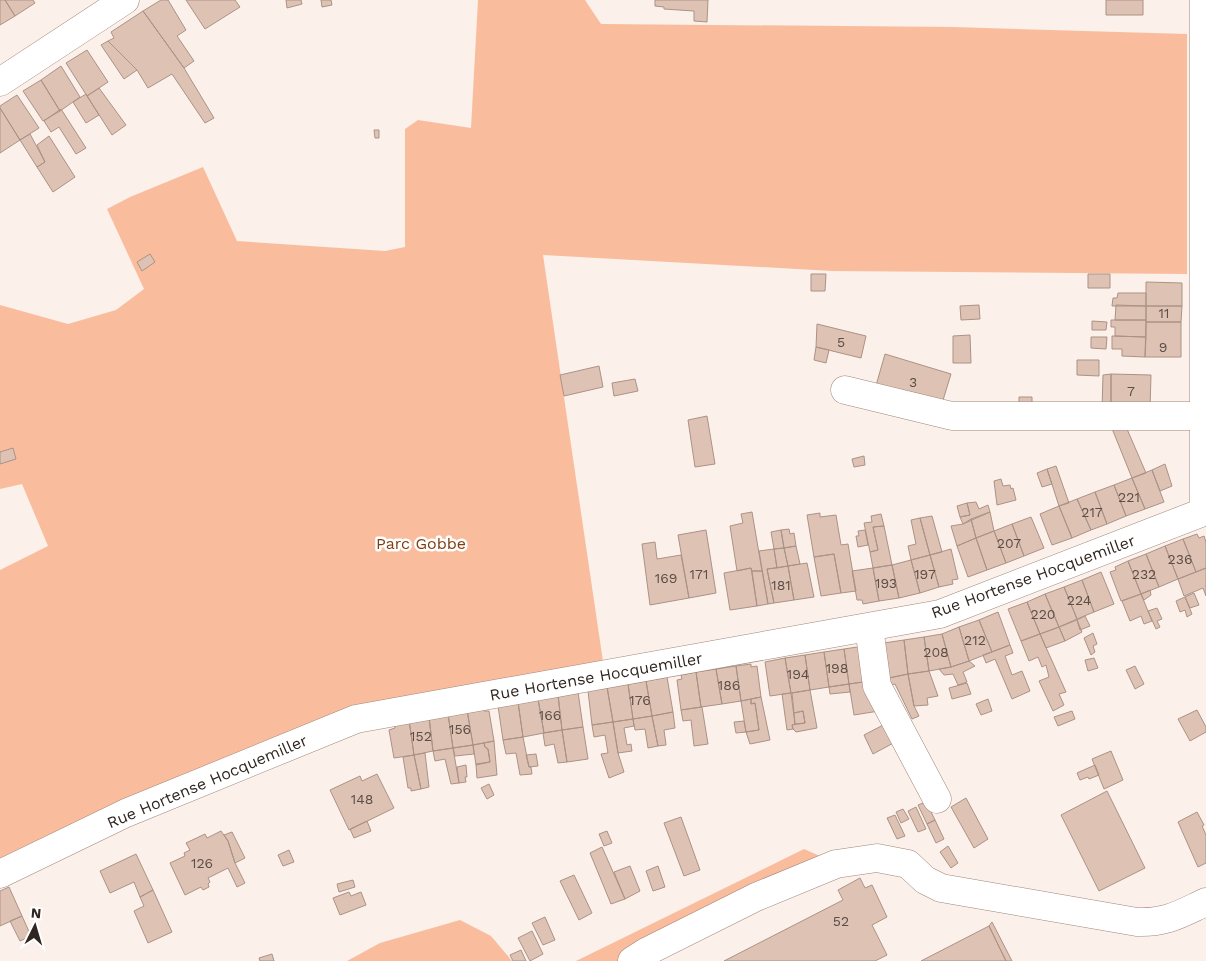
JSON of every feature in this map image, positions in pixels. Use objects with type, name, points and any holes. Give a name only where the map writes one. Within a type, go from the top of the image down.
[{"type":"street","points":[[0,82],[125,0]]},
{"type":"street","points":[[1204,0],[1205,512]]},
{"type":"street","points":[[845,390],[952,416],[1204,416]]},
{"type":"street","name":"Rue Hortense Hocquemiller","points":[[0,874],[126,813],[356,719],[940,614],[1205,512]]},
{"type":"street","points":[[870,627],[877,686],[938,799]]},
{"type":"street","points":[[632,961],[646,952],[756,897],[836,864],[877,858],[908,864],[925,880],[941,888],[1137,922],[1155,923],[1206,902]]},
{"type":"green space","name":"Parc Gobbe","points":[[478,0],[585,0],[601,24],[953,27],[1187,34],[1187,274],[832,271],[543,255],[605,675],[356,719],[0,874],[0,570],[48,546],[22,484],[0,489],[0,305],[68,324],[116,310],[144,289],[107,209],[130,197],[203,167],[237,241],[385,251],[405,247],[405,129],[418,120],[471,128]]},
{"type":"green space","points":[[804,849],[831,861],[627,961],[576,961]]},
{"type":"green space","points":[[460,920],[491,936],[512,961],[347,961],[380,943]]},
{"type":"building","points":[[0,0],[5,0],[15,16],[0,25]]},
{"type":"building","points":[[5,0],[33,0],[35,3],[15,16]]},
{"type":"building","points":[[161,0],[168,0],[186,30],[177,36],[194,61],[184,68],[143,11]]},
{"type":"building","points":[[186,0],[235,0],[240,7],[205,29]]},
{"type":"building","points":[[286,0],[301,0],[302,4],[287,8]]},
{"type":"building","points":[[321,0],[331,0],[332,5],[322,7]]},
{"type":"building","points":[[655,0],[708,0],[707,22],[694,21],[694,11],[664,9],[664,7],[655,6]]},
{"type":"building","points":[[1106,0],[1143,0],[1143,15],[1106,15]]},
{"type":"building","points":[[143,11],[184,68],[214,118],[205,123],[172,74],[148,88],[137,70],[108,41],[114,38],[111,32]]},
{"type":"building","points":[[108,41],[137,70],[124,79],[101,45]]},
{"type":"building","points":[[87,50],[108,82],[87,96],[66,63]]},
{"type":"building","points":[[61,66],[80,97],[60,111],[41,80]]},
{"type":"building","points":[[41,80],[60,111],[43,121],[23,91]]},
{"type":"building","points":[[99,88],[126,125],[112,135],[87,96]]},
{"type":"building","points":[[86,94],[99,115],[86,123],[73,102]]},
{"type":"building","points":[[17,95],[39,128],[20,140],[0,108],[0,106]]},
{"type":"building","points":[[0,108],[20,140],[0,153]]},
{"type":"building","points":[[61,109],[86,148],[76,154],[59,127],[51,132],[44,121]]},
{"type":"building","points":[[374,130],[379,130],[379,138],[375,138]]},
{"type":"building","points":[[30,134],[45,162],[37,167],[20,140]]},
{"type":"building","points":[[49,136],[75,177],[53,192],[37,167],[45,162],[37,145]]},
{"type":"building","points":[[150,254],[155,262],[142,271],[137,262]]},
{"type":"building","points":[[811,274],[826,274],[825,291],[811,291]]},
{"type":"building","points":[[1088,274],[1110,274],[1110,288],[1088,288]]},
{"type":"building","points":[[1146,282],[1182,283],[1182,306],[1146,306]]},
{"type":"building","points":[[1118,293],[1146,293],[1146,306],[1112,306],[1113,298],[1117,298]]},
{"type":"building","points":[[979,305],[980,319],[961,320],[960,306]]},
{"type":"building","points":[[1116,305],[1146,306],[1146,320],[1115,320]]},
{"type":"building","points":[[1146,306],[1182,306],[1181,322],[1146,322]]},
{"type":"building","points":[[1111,320],[1146,320],[1146,337],[1115,336],[1115,327],[1111,327]]},
{"type":"building","points":[[1092,321],[1107,322],[1106,330],[1092,330]]},
{"type":"building","points":[[1146,322],[1181,322],[1181,357],[1145,357]]},
{"type":"building","points":[[817,324],[866,336],[861,358],[816,347]]},
{"type":"building","points":[[970,335],[971,363],[953,363],[953,336]]},
{"type":"building","points":[[1112,336],[1146,337],[1145,357],[1122,356],[1122,349],[1112,349]]},
{"type":"building","points":[[1091,337],[1107,337],[1106,349],[1091,348]]},
{"type":"building","points":[[816,347],[829,350],[826,363],[814,360]]},
{"type":"building","points":[[885,354],[951,374],[940,410],[875,389]]},
{"type":"building","points":[[1077,360],[1099,360],[1099,376],[1077,375]]},
{"type":"building","points":[[599,366],[603,387],[564,396],[560,375]]},
{"type":"building","points":[[1111,374],[1151,375],[1150,408],[1111,407]]},
{"type":"building","points":[[1111,374],[1111,411],[1102,411],[1103,375]]},
{"type":"building","points":[[635,379],[638,391],[614,396],[612,383]]},
{"type":"building","points":[[1019,397],[1032,397],[1032,408],[1019,409]]},
{"type":"building","points":[[707,416],[715,464],[695,467],[688,420]]},
{"type":"building","points":[[1124,422],[1146,473],[1132,478],[1111,426]]},
{"type":"building","points":[[13,448],[16,459],[0,464],[0,452]]},
{"type":"building","points":[[864,456],[865,465],[854,467],[852,459]]},
{"type":"building","points":[[1165,464],[1172,486],[1160,491],[1152,470]]},
{"type":"building","points":[[1056,466],[1069,503],[1059,506],[1047,469]]},
{"type":"building","points":[[1047,469],[1052,484],[1042,487],[1037,473]]},
{"type":"building","points":[[1152,470],[1164,502],[1145,509],[1132,478]]},
{"type":"building","points":[[1132,478],[1145,509],[1126,516],[1114,485]]},
{"type":"building","points":[[1001,479],[1003,486],[1010,485],[1011,489],[1013,488],[1016,500],[997,505],[994,481]]},
{"type":"building","points":[[1114,485],[1126,516],[1107,524],[1095,492]]},
{"type":"building","points":[[1095,492],[1107,524],[1091,530],[1077,499]]},
{"type":"building","points":[[1077,499],[1091,530],[1072,538],[1059,506]]},
{"type":"building","points":[[976,502],[979,509],[988,505],[990,512],[963,524],[960,517],[970,515],[967,503]]},
{"type":"building","points":[[967,503],[970,515],[960,517],[957,506]]},
{"type":"building","points":[[1059,506],[1072,538],[1052,545],[1040,514]]},
{"type":"building","points":[[752,512],[762,571],[752,571],[751,568],[737,571],[730,526],[743,523],[741,514]]},
{"type":"building","points":[[990,512],[994,531],[976,538],[971,519]]},
{"type":"building","points":[[820,513],[820,517],[836,515],[841,545],[848,544],[856,591],[841,593],[834,554],[814,557],[807,515]]},
{"type":"building","points":[[881,514],[884,526],[873,527],[878,550],[870,552],[864,523],[872,522],[871,516]]},
{"type":"building","points":[[932,516],[942,552],[930,555],[920,518]]},
{"type":"building","points":[[1031,517],[1044,548],[1024,556],[1012,524]]},
{"type":"building","points":[[920,518],[930,555],[911,560],[908,546],[916,544],[911,520]]},
{"type":"building","points":[[971,519],[976,538],[957,546],[951,526],[963,524]]},
{"type":"building","points":[[1012,524],[1024,556],[1006,563],[994,531]]},
{"type":"building","points":[[884,526],[892,565],[873,568],[870,552],[878,550],[873,527]]},
{"type":"building","points":[[789,529],[790,534],[794,533],[796,546],[784,548],[781,530]]},
{"type":"building","points":[[706,530],[716,593],[689,598],[678,535]]},
{"type":"building","points":[[781,530],[784,548],[774,549],[771,532]]},
{"type":"building","points":[[865,530],[868,545],[858,547],[856,536],[859,536],[858,531]]},
{"type":"building","points":[[994,531],[1006,563],[987,570],[976,538]]},
{"type":"building","points":[[1197,534],[1199,538],[1204,536],[1206,542],[1206,568],[1196,572],[1183,539]]},
{"type":"building","points":[[976,538],[987,570],[968,577],[957,546]]},
{"type":"building","points":[[1183,539],[1196,572],[1178,579],[1165,546]]},
{"type":"building","points":[[655,542],[657,559],[681,555],[689,598],[650,605],[642,544]]},
{"type":"building","points":[[796,546],[800,564],[788,566],[784,548]]},
{"type":"building","points":[[1165,546],[1178,579],[1159,587],[1146,554]]},
{"type":"building","points":[[784,548],[788,566],[777,568],[774,549]]},
{"type":"building","points":[[774,549],[777,568],[767,569],[774,603],[768,604],[759,551]]},
{"type":"building","points":[[951,549],[958,579],[952,580],[953,584],[939,587],[930,555]]},
{"type":"building","points":[[834,554],[841,593],[821,596],[814,557]]},
{"type":"building","points":[[1146,554],[1159,587],[1141,594],[1128,561]]},
{"type":"building","points":[[930,555],[939,587],[920,593],[911,560]]},
{"type":"building","points":[[911,560],[920,593],[899,598],[892,565]]},
{"type":"building","points":[[1128,561],[1141,594],[1121,601],[1110,572],[1116,570],[1115,567]]},
{"type":"building","points":[[807,563],[814,597],[794,600],[788,566]]},
{"type":"building","points":[[892,565],[899,598],[879,601],[873,568]]},
{"type":"building","points":[[788,566],[794,600],[774,603],[767,569]]},
{"type":"building","points":[[751,568],[757,606],[730,610],[724,573]]},
{"type":"building","points":[[873,568],[879,601],[863,604],[862,600],[857,600],[852,571]]},
{"type":"building","points":[[1206,568],[1206,596],[1203,588],[1184,596],[1178,579]]},
{"type":"building","points":[[752,571],[762,571],[768,604],[757,606]]},
{"type":"building","points":[[1101,572],[1114,604],[1094,612],[1082,580]]},
{"type":"building","points":[[1082,580],[1094,612],[1077,619],[1064,587]]},
{"type":"building","points":[[1064,587],[1077,619],[1059,627],[1045,594]]},
{"type":"building","points":[[1150,590],[1151,595],[1144,600],[1141,594]]},
{"type":"building","points":[[1194,593],[1199,605],[1190,608],[1185,597]]},
{"type":"building","points":[[1045,594],[1059,627],[1040,634],[1027,602]]},
{"type":"building","points":[[1141,594],[1152,621],[1144,624],[1141,616],[1130,621],[1122,601]]},
{"type":"building","points":[[1185,597],[1192,614],[1187,617],[1185,610],[1180,612],[1176,601]]},
{"type":"building","points":[[1027,602],[1040,634],[1021,641],[1008,609]]},
{"type":"building","points":[[1157,608],[1162,619],[1157,621],[1160,627],[1156,629],[1148,611]]},
{"type":"building","points":[[998,612],[1010,645],[992,652],[979,620]]},
{"type":"building","points":[[1085,616],[1090,626],[1080,630],[1077,620]]},
{"type":"building","points":[[979,620],[992,652],[969,661],[959,627]]},
{"type":"building","points":[[1077,620],[1082,632],[1065,641],[1059,627]]},
{"type":"building","points":[[959,627],[969,661],[951,667],[942,634]]},
{"type":"building","points":[[1059,627],[1065,641],[1046,648],[1040,634]]},
{"type":"building","points":[[1093,633],[1097,644],[1093,646],[1095,652],[1091,655],[1084,638]]},
{"type":"building","points":[[942,634],[951,667],[929,671],[924,637]]},
{"type":"building","points":[[1040,634],[1066,692],[1059,694],[1064,705],[1053,711],[1039,681],[1049,677],[1046,665],[1042,667],[1038,657],[1029,661],[1021,641]]},
{"type":"building","points":[[924,637],[929,671],[908,674],[904,640]]},
{"type":"building","points":[[904,640],[908,674],[889,678],[884,643]]},
{"type":"building","points":[[1010,645],[1013,653],[1005,656],[1012,675],[1022,671],[1030,691],[1012,699],[995,659],[986,663],[983,655]]},
{"type":"building","points":[[864,646],[870,681],[849,684],[844,649]]},
{"type":"building","points":[[844,649],[849,684],[829,687],[824,652]]},
{"type":"building","points":[[824,652],[829,687],[810,690],[805,655]]},
{"type":"building","points":[[805,655],[810,690],[791,693],[785,658]]},
{"type":"building","points":[[785,658],[791,693],[770,696],[765,662]]},
{"type":"building","points":[[1094,658],[1098,668],[1088,671],[1085,660]]},
{"type":"building","points":[[969,661],[975,666],[963,672],[967,682],[958,685],[953,674],[944,675],[939,669],[951,667]]},
{"type":"building","points":[[751,664],[751,667],[757,666],[761,697],[741,701],[736,666]]},
{"type":"building","points":[[736,666],[741,701],[722,704],[716,669]]},
{"type":"building","points":[[1135,666],[1144,684],[1135,689],[1126,670]]},
{"type":"building","points":[[716,669],[722,704],[701,707],[696,672]]},
{"type":"building","points":[[929,671],[938,696],[927,698],[928,705],[914,706],[908,674]]},
{"type":"building","points":[[696,672],[701,707],[681,710],[677,680],[682,679],[681,675]]},
{"type":"building","points":[[908,674],[914,706],[919,716],[912,719],[895,684],[891,685],[889,678]]},
{"type":"building","points":[[667,677],[673,712],[652,716],[646,681]]},
{"type":"building","points":[[646,681],[652,716],[633,719],[628,684]]},
{"type":"building","points":[[870,681],[885,710],[854,715],[849,684]]},
{"type":"building","points":[[967,683],[971,694],[952,699],[949,688]]},
{"type":"building","points":[[628,684],[633,719],[613,722],[607,687]]},
{"type":"building","points":[[849,684],[850,692],[830,694],[829,687]]},
{"type":"building","points":[[607,687],[613,722],[592,725],[588,691]]},
{"type":"building","points":[[810,690],[817,728],[796,732],[792,725],[805,723],[803,711],[794,713],[792,693]]},
{"type":"building","points":[[578,692],[583,727],[562,730],[558,695]]},
{"type":"building","points":[[791,693],[795,724],[792,725],[793,729],[787,730],[782,694]]},
{"type":"building","points":[[558,695],[562,730],[544,733],[538,699]]},
{"type":"building","points":[[761,697],[770,740],[750,744],[746,732],[759,730],[755,703],[751,704],[751,699]]},
{"type":"building","points":[[538,699],[544,733],[523,737],[518,702]]},
{"type":"building","points":[[751,699],[751,704],[755,703],[759,730],[746,732],[741,701]]},
{"type":"building","points":[[988,699],[992,711],[981,715],[976,704]]},
{"type":"building","points":[[518,702],[523,737],[503,740],[498,706]]},
{"type":"building","points":[[483,707],[484,711],[489,711],[494,741],[473,745],[467,710]]},
{"type":"building","points":[[702,707],[708,744],[694,746],[691,720],[683,721],[681,710]]},
{"type":"building","points":[[467,710],[473,745],[453,748],[448,714]]},
{"type":"building","points":[[1197,710],[1206,727],[1206,732],[1190,741],[1178,719]]},
{"type":"building","points":[[803,711],[805,723],[795,724],[794,713]]},
{"type":"building","points":[[1072,711],[1075,719],[1058,726],[1054,717]]},
{"type":"building","points":[[673,712],[675,728],[664,730],[666,745],[658,746],[652,716]]},
{"type":"building","points":[[448,714],[453,748],[433,751],[429,717]]},
{"type":"building","points":[[652,716],[658,746],[648,748],[645,729],[635,730],[633,719]]},
{"type":"building","points":[[429,717],[433,751],[414,755],[409,720]]},
{"type":"building","points":[[633,719],[634,726],[624,728],[627,745],[631,744],[632,751],[618,753],[613,722]]},
{"type":"building","points":[[409,720],[414,755],[394,758],[389,730],[395,728],[394,724]]},
{"type":"building","points":[[744,721],[746,732],[736,733],[734,722]]},
{"type":"building","points":[[613,722],[618,753],[624,772],[609,778],[601,754],[608,753],[605,735],[594,737],[592,725]]},
{"type":"building","points":[[889,722],[899,740],[873,754],[864,735]]},
{"type":"building","points":[[583,727],[588,759],[567,762],[562,730]]},
{"type":"building","points":[[562,730],[567,762],[558,763],[554,744],[545,746],[543,733]]},
{"type":"building","points":[[523,737],[532,774],[520,775],[516,753],[506,754],[503,740]]},
{"type":"building","points":[[494,741],[497,775],[477,778],[476,764],[490,762],[488,749],[484,743]]},
{"type":"building","points":[[484,743],[488,749],[490,762],[476,765],[473,745]]},
{"type":"building","points":[[473,745],[474,754],[455,756],[453,748]]},
{"type":"building","points":[[453,748],[459,783],[451,784],[445,759],[435,761],[433,751]]},
{"type":"building","points":[[1111,751],[1123,780],[1104,789],[1092,759]]},
{"type":"building","points":[[425,753],[429,787],[421,789],[414,755]]},
{"type":"building","points":[[536,754],[538,766],[529,767],[526,755]]},
{"type":"building","points":[[414,755],[421,789],[411,791],[411,788],[408,788],[403,757]]},
{"type":"building","points":[[466,765],[466,782],[459,783],[457,767]]},
{"type":"building","points":[[1095,765],[1099,775],[1080,780],[1077,773]]},
{"type":"building","points":[[377,774],[394,808],[349,830],[330,790],[360,776],[362,781]]},
{"type":"building","points":[[489,784],[494,795],[487,799],[481,788]]},
{"type":"building","points":[[1107,791],[1145,868],[1099,891],[1061,815]]},
{"type":"building","points":[[966,798],[988,839],[974,848],[951,807]]},
{"type":"building","points":[[926,802],[935,820],[927,824],[918,805]]},
{"type":"building","points":[[916,807],[926,829],[918,832],[908,811]]},
{"type":"building","points":[[903,809],[909,819],[901,823],[896,812]]},
{"type":"building","points":[[1197,812],[1204,825],[1202,826],[1206,835],[1206,863],[1198,867],[1178,822]]},
{"type":"building","points":[[895,815],[905,836],[897,839],[887,818]]},
{"type":"building","points":[[681,817],[700,870],[684,876],[664,823]]},
{"type":"building","points":[[935,820],[944,839],[936,843],[927,824]]},
{"type":"building","points":[[367,821],[371,831],[354,838],[350,829]]},
{"type":"building","points":[[221,831],[228,841],[235,863],[245,883],[237,887],[228,868],[208,878],[210,882],[208,884],[209,887],[203,890],[201,887],[185,895],[170,863],[185,856],[184,853],[190,850],[186,843],[205,834],[207,838]]},
{"type":"building","points":[[607,831],[612,843],[604,846],[599,834]]},
{"type":"building","points":[[232,832],[245,858],[235,863],[228,841],[224,835]]},
{"type":"building","points":[[948,846],[958,863],[951,868],[940,852]]},
{"type":"building","points":[[602,847],[625,899],[611,904],[590,853]]},
{"type":"building","points":[[289,850],[294,862],[283,866],[278,855]]},
{"type":"building","points":[[136,854],[153,890],[140,897],[134,882],[110,893],[100,871]]},
{"type":"building","points":[[630,866],[640,891],[625,899],[614,872]]},
{"type":"building","points":[[658,866],[665,887],[653,891],[646,871]]},
{"type":"building","points":[[574,875],[592,913],[579,920],[560,881]]},
{"type":"building","points":[[860,878],[865,888],[872,885],[887,917],[872,925],[887,955],[875,961],[724,961],[843,900],[838,890]]},
{"type":"building","points":[[353,880],[355,887],[339,892],[337,884]]},
{"type":"building","points":[[9,887],[22,916],[0,926],[0,891]]},
{"type":"building","points":[[153,890],[172,932],[148,943],[134,911],[144,906],[140,897]]},
{"type":"building","points":[[349,892],[351,896],[361,892],[366,905],[340,915],[333,898]]},
{"type":"building","points":[[22,916],[31,936],[20,941],[10,921]]},
{"type":"building","points":[[545,917],[555,940],[543,945],[532,923]]},
{"type":"building","points":[[992,922],[1012,961],[1006,961],[989,926]]},
{"type":"building","points":[[989,926],[1006,961],[921,961]]},
{"type":"building","points":[[532,931],[543,954],[530,961],[518,938]]},
{"type":"building","points":[[521,950],[526,961],[513,961],[510,955]]},
{"type":"building","points":[[272,954],[274,961],[260,961],[259,958]]}]
